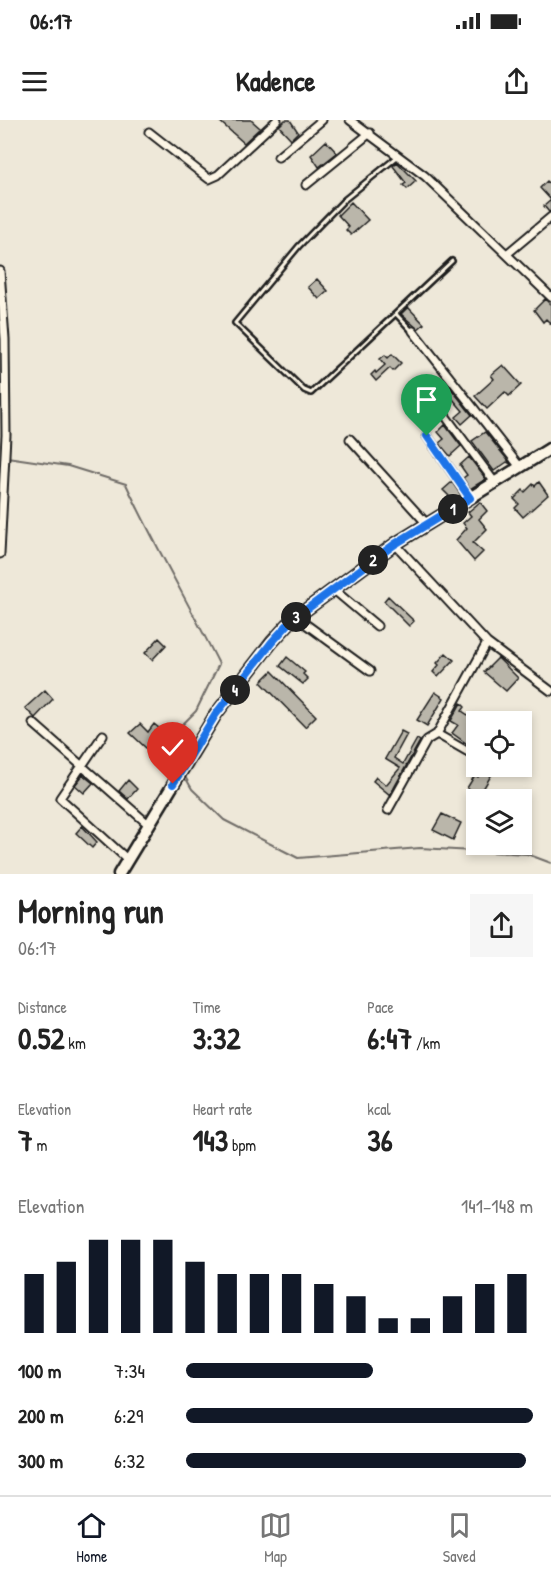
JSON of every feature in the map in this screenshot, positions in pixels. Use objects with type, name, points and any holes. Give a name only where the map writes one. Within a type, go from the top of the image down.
[{"type":"main road","points":[[119,874],[216,714],[272,642],[296,617],[395,544],[496,484],[551,448]]},
{"type":"street","points":[[149,132],[209,179],[218,174],[277,120]]},
{"type":"street","points":[[278,157],[322,120]]},
{"type":"street","points":[[350,120],[425,176],[551,297]]},
{"type":"street","points":[[306,185],[370,133]]},
{"type":"street","points":[[508,254],[551,217]]},
{"type":"street","points":[[0,271],[5,339],[6,435],[0,555]]},
{"type":"street","points":[[413,331],[520,467]]},
{"type":"street","points":[[441,410],[496,484]]},
{"type":"street","points":[[427,436],[470,498]]},
{"type":"street","points":[[350,439],[427,525]]},
{"type":"street","points":[[395,544],[487,643],[551,691]]},
{"type":"street","points":[[333,589],[377,626]]},
{"type":"street","points":[[296,617],[370,671]]},
{"type":"street","points":[[388,810],[427,740],[437,734],[487,643]]},
{"type":"street","points":[[33,723],[148,824]]},
{"type":"street","points":[[437,734],[466,751]]},
{"type":"street","points":[[103,735],[60,798],[127,859]]},
{"type":"lane","points":[[399,155],[344,201],[299,246],[235,323],[304,390],[311,393],[452,261]]},
{"type":"lane","points":[[396,314],[413,331]]},
{"type":"building","points":[[218,120],[251,120],[260,128],[244,143]]},
{"type":"building","points":[[285,120],[290,120],[298,132],[291,139],[279,126]]},
{"type":"building","points":[[326,141],[337,153],[319,167],[311,155]]},
{"type":"building","points":[[397,162],[416,181],[407,189],[403,185],[406,183],[393,166]]},
{"type":"building","points":[[547,181],[551,185],[551,200],[540,188]]},
{"type":"building","points":[[551,200],[551,211],[549,212],[544,206]]},
{"type":"building","points":[[351,202],[368,220],[351,235],[346,230],[349,227],[338,215]]},
{"type":"building","points":[[317,279],[328,291],[319,299],[308,287]]},
{"type":"building","points":[[545,299],[551,305],[551,324],[546,319],[543,322],[534,310]]},
{"type":"building","points":[[408,307],[424,324],[418,329],[401,314]]},
{"type":"building","points":[[392,354],[401,363],[393,371],[390,368],[376,381],[371,375],[385,365],[380,359],[385,355],[388,358]]},
{"type":"building","points":[[503,365],[521,385],[509,396],[505,392],[487,409],[475,396],[494,379],[491,375]]},
{"type":"building","points":[[445,381],[472,415],[462,424],[456,417],[463,411],[441,385]]},
{"type":"building","points":[[445,425],[461,446],[450,456],[439,443],[444,439],[438,432]]},
{"type":"building","points":[[485,432],[511,464],[507,462],[494,471],[472,441]]},
{"type":"building","points":[[469,457],[486,479],[470,489],[463,478],[467,475],[460,465]]},
{"type":"building","points":[[452,482],[461,495],[444,505],[442,503],[449,496],[443,490]]},
{"type":"building","points":[[539,482],[548,495],[523,517],[515,508],[519,504],[514,499],[523,490],[525,492],[533,484],[535,486]]},
{"type":"building","points":[[480,502],[487,511],[479,519],[487,529],[473,543],[483,552],[474,561],[456,540],[467,528],[463,523],[471,516],[468,512]]},
{"type":"building","points":[[388,596],[414,621],[409,626],[384,601]]},
{"type":"building","points":[[159,638],[166,645],[152,660],[145,653]]},
{"type":"building","points":[[446,653],[454,660],[438,677],[433,672]]},
{"type":"building","points":[[287,657],[305,672],[303,674],[308,679],[303,684],[280,666]]},
{"type":"building","points":[[498,658],[518,678],[506,691],[484,672]]},
{"type":"building","points":[[272,671],[316,716],[305,727],[261,682]]},
{"type":"building","points":[[45,690],[53,699],[35,718],[25,708]]},
{"type":"building","points":[[435,692],[444,698],[427,726],[417,720]]},
{"type":"building","points":[[461,703],[465,707],[462,711],[466,714],[466,743],[452,733],[458,725],[451,721]]},
{"type":"building","points":[[140,724],[148,732],[154,724],[160,729],[154,738],[156,740],[147,749],[130,733]]},
{"type":"building","points":[[401,731],[407,734],[394,758],[403,764],[417,739],[420,741],[390,795],[373,781],[376,777],[386,785],[400,768],[385,759]]},
{"type":"building","points":[[83,775],[93,783],[84,793],[75,785]]},
{"type":"building","points":[[474,777],[490,777],[483,789],[467,788]]},
{"type":"building","points":[[128,780],[137,789],[128,799],[119,791]]},
{"type":"building","points":[[442,814],[461,823],[453,840],[433,830]]},
{"type":"building","points":[[82,826],[97,842],[92,848],[76,833]]},
{"type":"waterway","points":[[7,457],[68,466],[126,484],[219,664],[196,711],[172,735],[179,768]]},
{"type":"waterway","points":[[184,775],[192,789],[224,820],[298,858],[420,848],[527,854],[551,863]]},
{"type":"route","points":[[173,784],[216,714],[292,620],[395,544],[470,498],[427,436]]}]
